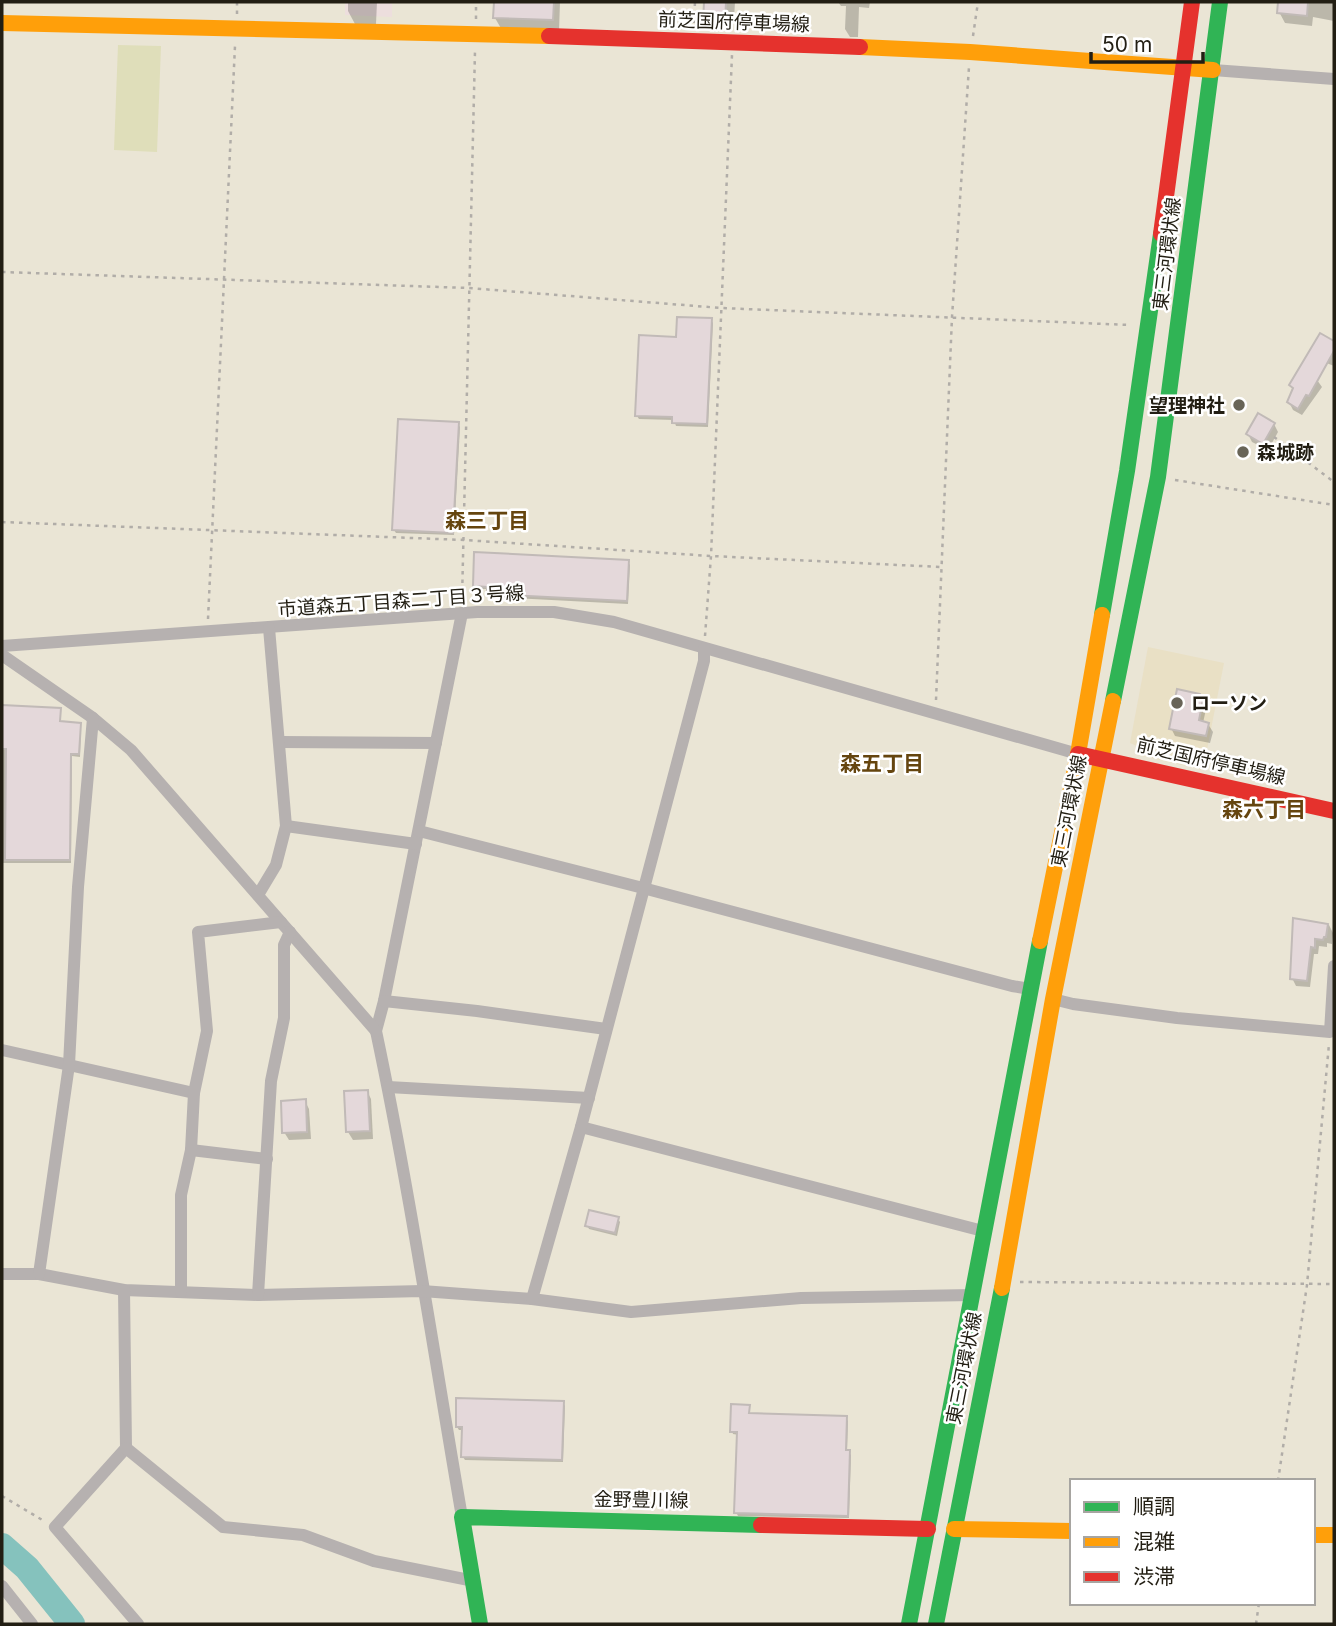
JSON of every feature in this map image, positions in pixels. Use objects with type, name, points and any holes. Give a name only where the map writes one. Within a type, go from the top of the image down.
[{"type":"main road","name":"東三河環状線","points":[[909,1624],[1030,989],[1078,754],[1127,471],[1192,2]]},
{"type":"main road","name":"東三河環状線","points":[[936,1624],[1003,1282],[1053,999],[1158,477],[1220,2]]},
{"type":"main road","name":"前芝国府停車場線","points":[[2,23],[733,41],[970,52],[1213,70]]},
{"type":"main road","name":"前芝国府停車場線","points":[[1078,754],[1334,811]]},
{"type":"main road","points":[[462,1517],[480,1624]]},
{"type":"main road","name":"金野豊川線","points":[[462,1517],[928,1529]]},
{"type":"main road","points":[[954,1529],[1070,1531]]},
{"type":"main road","points":[[1315,1535],[1334,1535]]},
{"type":"street","points":[[1213,70],[1334,79]]},
{"type":"street","name":"市道森五丁目森二丁目３号線","points":[[2,646],[461,613],[526,611],[577,615],[614,622],[1078,754]]},
{"type":"street","points":[[461,613],[376,1031],[415,1233],[422,1291],[462,1517]]},
{"type":"street","points":[[258,895],[276,865],[286,826],[268,628]]},
{"type":"street","points":[[532,1299],[589,1098],[704,661],[704,649]]},
{"type":"street","points":[[2,655],[93,718],[131,750],[376,1031]]},
{"type":"street","points":[[39,1274],[69,1065],[78,887],[93,718]]},
{"type":"street","points":[[280,742],[436,743]]},
{"type":"street","points":[[286,826],[417,837],[643,888],[1030,989]]},
{"type":"street","points":[[181,1292],[181,1195],[191,1150],[194,1093],[206,1031],[198,932],[281,922]]},
{"type":"street","points":[[258,1295],[271,1081],[284,1018],[284,945],[290,932]]},
{"type":"street","points":[[1053,999],[1177,1018],[1330,1032],[1334,966]]},
{"type":"street","points":[[384,1002],[477,1010],[606,1029]]},
{"type":"street","points":[[2,1050],[194,1093]]},
{"type":"street","points":[[388,1087],[589,1098]]},
{"type":"street","points":[[581,1127],[983,1231]]},
{"type":"street","points":[[191,1150],[268,1159]]},
{"type":"street","points":[[2,1274],[39,1274],[124,1290],[258,1295],[422,1291],[532,1299],[631,1312],[801,1298],[972,1294]]},
{"type":"street","points":[[124,1290],[126,1448],[55,1527],[138,1624]]},
{"type":"street","points":[[126,1448],[223,1527],[303,1535],[374,1562],[474,1581]]},
{"type":"street","points":[[2,1586],[32,1624]]},
{"type":"street","points":[[2,1608],[12,1599]]},
{"type":"path","points":[[693,41],[695,2]]},
{"type":"path","points":[[935,715],[953,317],[970,52],[978,2]]},
{"type":"path","points":[[207,633],[236,30]]},
{"type":"path","points":[[461,613],[475,36]]},
{"type":"path","points":[[704,649],[711,556],[733,41]]},
{"type":"path","points":[[2,272],[469,288],[721,308],[1147,326]]},
{"type":"path","points":[[1274,437],[1334,482]]},
{"type":"path","points":[[1158,477],[1334,505]]},
{"type":"path","points":[[2,522],[464,540],[941,567]]},
{"type":"path","points":[[1278,1479],[1307,1285],[1330,1032]]},
{"type":"path","points":[[1003,1282],[1334,1284]]},
{"type":"path","points":[[2,1496],[55,1527]]},
{"type":"path","points":[[1256,1624],[1259,1605]]},
{"type":"shaded area","points":[[345,2],[392,2],[392,17],[345,15]]},
{"type":"shaded area","name":"ローソン","points":[[1148,647],[1224,663],[1203,770],[1138,755],[1139,747],[1130,743]]},
{"type":"green space","points":[[118,45],[161,46],[157,152],[114,150]]},
{"type":"building","points":[[494,2],[554,2],[553,20],[493,18]]},
{"type":"building","points":[[704,2],[726,2],[725,23],[703,22]]},
{"type":"building","points":[[1278,2],[1308,2],[1307,16],[1277,13]]},
{"type":"building","points":[[677,317],[712,318],[707,424],[672,423],[672,417],[635,416],[639,335],[676,337]]},
{"type":"building","points":[[1320,333],[1334,341],[1334,351],[1309,396],[1306,395],[1298,409],[1287,402],[1293,388],[1289,385]]},
{"type":"building","points":[[1258,413],[1275,423],[1263,444],[1246,434]]},
{"type":"building","points":[[398,419],[459,422],[453,533],[392,530]]},
{"type":"building","points":[[474,552],[629,560],[627,601],[487,594],[487,587],[473,586]]},
{"type":"building","points":[[1177,689],[1200,694],[1199,699],[1203,700],[1199,720],[1209,723],[1206,736],[1169,729]]},
{"type":"building","points":[[2,705],[61,708],[60,721],[81,723],[79,754],[71,754],[70,860],[5,860],[6,749],[2,749]]},
{"type":"building","points":[[1293,918],[1328,924],[1326,937],[1323,940],[1315,939],[1315,948],[1311,947],[1307,981],[1290,979]]},
{"type":"building","points":[[368,1090],[370,1131],[346,1132],[344,1091]]},
{"type":"building","points":[[306,1099],[307,1132],[282,1133],[281,1101]]},
{"type":"building","points":[[589,1210],[619,1217],[615,1233],[585,1226]]},
{"type":"building","points":[[456,1398],[564,1401],[562,1460],[461,1457],[462,1427],[456,1427]]},
{"type":"building","points":[[731,1404],[750,1405],[749,1413],[847,1416],[846,1450],[850,1450],[848,1516],[734,1513],[737,1432],[730,1432]]},
{"type":"waterway","points":[[2,1546],[27,1568],[72,1624]]},
{"type":"traffic: fast","points":[[1113,701],[1158,477],[1220,2]]},
{"type":"traffic: fast","points":[[1102,615],[1127,471],[1161,234]]},
{"type":"traffic: fast","points":[[909,1624],[1040,941]]},
{"type":"traffic: fast","points":[[936,1624],[1002,1288]]},
{"type":"traffic: fast","points":[[480,1624],[462,1517],[761,1525]]},
{"type":"traffic: slow","points":[[2,23],[549,36]]},
{"type":"traffic: slow","points":[[860,47],[970,52],[1213,70]]},
{"type":"traffic: slow","points":[[1040,941],[1078,754],[1102,615]]},
{"type":"traffic: slow","points":[[1002,1288],[1053,999],[1113,701]]},
{"type":"traffic: slow","points":[[954,1529],[1070,1531]]},
{"type":"traffic: slow","points":[[1315,1535],[1334,1535]]},
{"type":"traffic: jam","points":[[1161,234],[1192,2]]},
{"type":"traffic: jam","points":[[549,36],[860,47]]},
{"type":"traffic: jam","points":[[1078,754],[1334,811]]},
{"type":"traffic: jam","points":[[761,1525],[928,1529]]},
{"type":"place","name":"望理神社","points":[[1239,405]]},
{"type":"place","name":"森城跡","points":[[1243,452]]},
{"type":"place","name":"ローソン","points":[[1177,703]]},
{"type":"district","name":"森三丁目","points":[[487,520]]},
{"type":"district","name":"森五丁目","points":[[882,763]]},
{"type":"district","name":"森六丁目","points":[[1264,809]]}]
